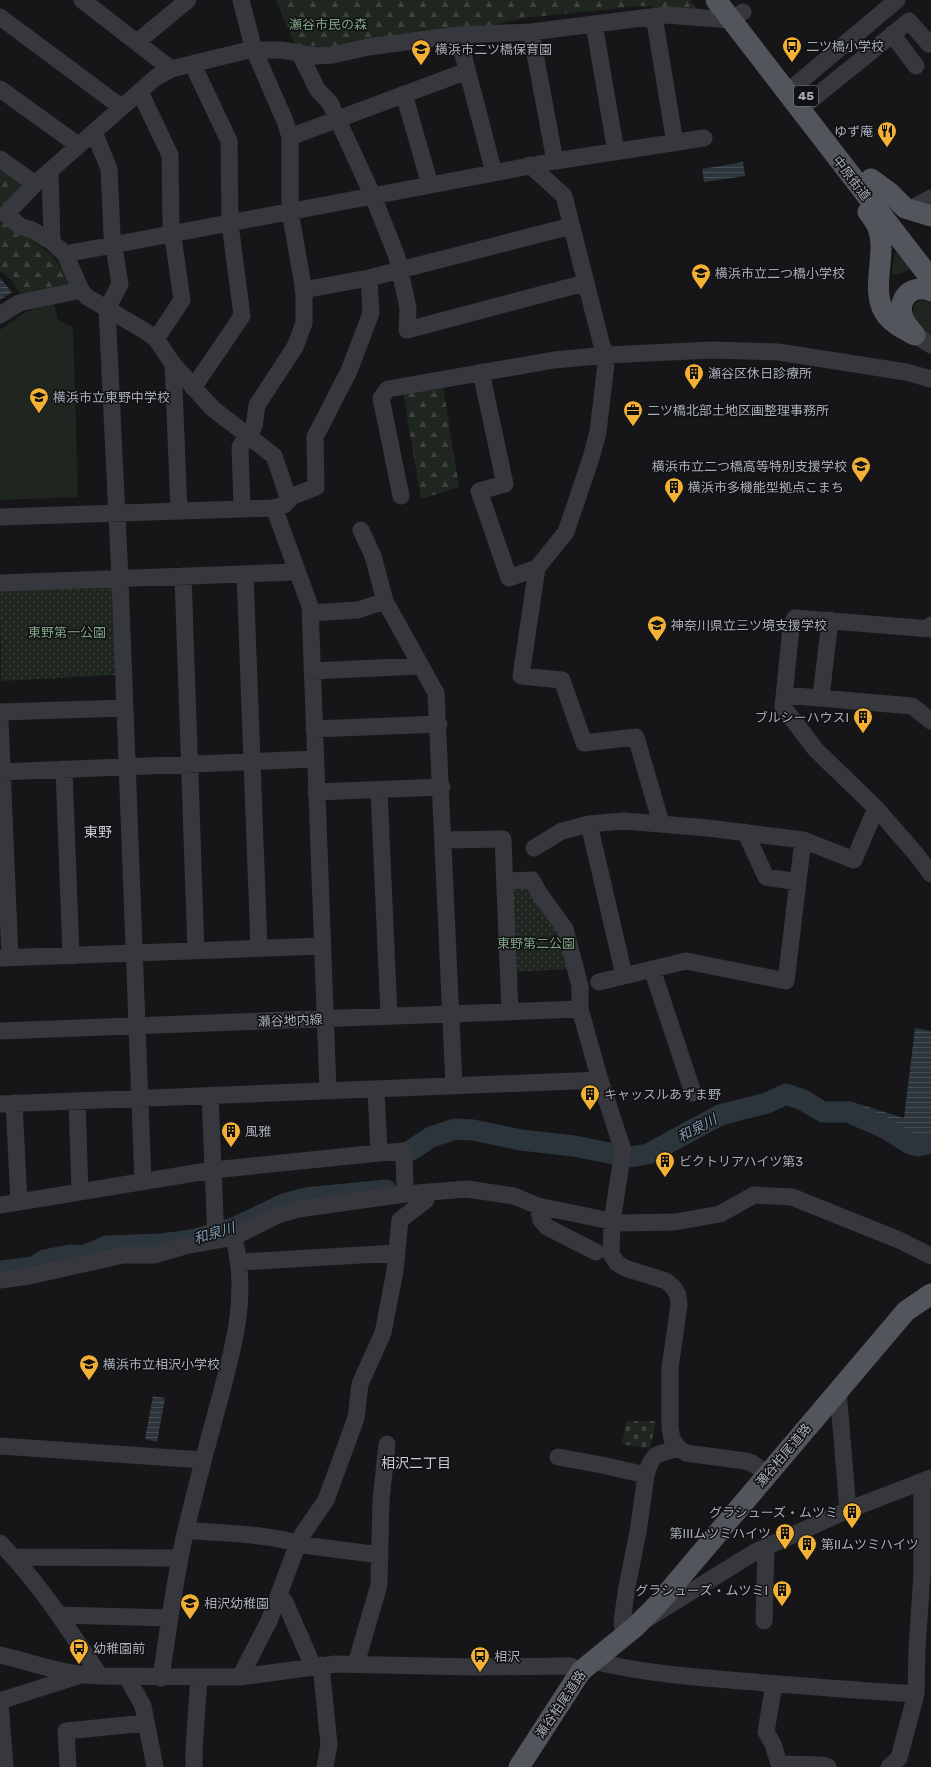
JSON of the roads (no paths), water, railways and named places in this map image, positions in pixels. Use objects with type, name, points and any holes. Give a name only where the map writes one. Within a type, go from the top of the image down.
[{"type":"main road","name":"中原街道","points":[[716,0],[736,11],[797,84],[931,255]]},
{"type":"main road","name":"中原街道","points":[[736,11],[811,125],[931,279]]},
{"type":"main road","points":[[811,125],[832,165],[875,221],[878,228],[880,244],[879,292],[882,310],[896,325],[923,340]]},
{"type":"main road","points":[[871,179],[909,210],[931,216]]},
{"type":"main road","points":[[923,340],[903,319],[901,310],[903,301],[908,293],[916,289],[931,291]]},
{"type":"main road","name":"瀬谷柏尾道路","points":[[519,1767],[587,1666],[629,1631],[657,1604],[906,1311],[931,1294]]},
{"type":"street","points":[[137,42],[188,0]]},
{"type":"street","points":[[241,0],[254,50],[285,121],[290,137],[290,212],[303,290],[304,323],[295,347],[257,405],[254,426],[240,447],[242,508]]},
{"type":"street","points":[[797,84],[897,0]]},
{"type":"street","points":[[84,1],[171,69]]},
{"type":"street","points":[[289,500],[274,456],[212,408],[173,364],[156,339],[87,297],[81,290],[65,254],[52,242],[32,230],[20,226],[6,214],[35,184],[121,107],[161,73],[171,69],[254,50],[281,50],[317,56],[368,47],[458,35],[531,32],[654,16],[736,11]]},
{"type":"street","points":[[654,16],[675,143]]},
{"type":"street","points":[[0,17],[121,107]]},
{"type":"street","points":[[810,101],[909,20],[929,44],[931,43]]},
{"type":"street","points":[[594,24],[616,152]]},
{"type":"street","points":[[531,32],[555,161]]},
{"type":"street","points":[[892,34],[916,66]]},
{"type":"street","points":[[458,35],[494,173]]},
{"type":"street","points":[[300,52],[317,89],[330,103],[373,196],[397,257],[408,308],[407,330],[585,283]]},
{"type":"street","points":[[193,65],[229,140],[230,224],[242,316],[193,388]]},
{"type":"street","points":[[290,137],[467,71]]},
{"type":"street","points":[[0,89],[78,145]]},
{"type":"street","points":[[140,92],[170,155],[172,233],[182,300],[156,339]]},
{"type":"street","points":[[404,94],[430,185]]},
{"type":"street","points":[[94,132],[110,169],[114,245],[120,284],[108,309],[143,1182]]},
{"type":"street","points":[[65,254],[172,233],[230,224],[530,165],[704,138]]},
{"type":"street","points":[[0,159],[35,184]]},
{"type":"street","points":[[530,165],[564,196],[602,346],[607,355],[598,432],[591,458],[566,532],[537,568],[521,676],[562,680],[584,743],[636,737],[661,823]]},
{"type":"street","points":[[50,171],[52,242]]},
{"type":"street","points":[[909,210],[931,198]]},
{"type":"street","points":[[303,290],[369,278],[571,226]]},
{"type":"street","points":[[0,517],[274,508],[284,505],[294,496],[316,487],[315,437],[349,371],[371,313],[369,278]]},
{"type":"street","points":[[0,315],[19,303],[81,290]]},
{"type":"street","points":[[401,496],[381,398],[388,389],[554,360],[607,355],[712,350],[778,352],[906,372],[931,379]]},
{"type":"street","points":[[173,364],[179,511]]},
{"type":"street","points":[[481,372],[506,484],[479,491],[509,578],[537,568]]},
{"type":"street","points":[[274,508],[296,572],[310,606],[328,1091]]},
{"type":"street","points":[[361,539],[373,556],[378,580],[385,601],[436,694],[442,787],[454,1086]]},
{"type":"street","points":[[0,583],[296,572]]},
{"type":"street","points":[[245,574],[259,948]]},
{"type":"street","points":[[183,576],[196,951]]},
{"type":"street","points":[[310,612],[358,610],[385,601]]},
{"type":"street","points":[[931,625],[931,629],[795,618],[791,627],[783,707],[816,750],[876,808],[916,854],[931,874]]},
{"type":"street","points":[[821,698],[830,620]]},
{"type":"street","points":[[312,671],[420,666]]},
{"type":"street","points":[[784,694],[912,706],[931,721]]},
{"type":"street","points":[[0,712],[125,708]]},
{"type":"street","points":[[0,720],[5,958],[322,946]]},
{"type":"street","points":[[314,728],[439,724]]},
{"type":"street","points":[[1,772],[315,759]]},
{"type":"street","points":[[64,769],[71,956]]},
{"type":"street","points":[[316,792],[442,787]]},
{"type":"street","points":[[379,790],[389,1016]]},
{"type":"street","points":[[534,848],[562,831],[589,824],[624,821],[661,823],[803,840],[854,860],[876,808]]},
{"type":"street","points":[[589,824],[624,976]]},
{"type":"street","points":[[745,832],[766,877],[798,882]]},
{"type":"street","points":[[444,840],[503,839],[510,1012]]},
{"type":"street","points":[[599,982],[686,961],[786,981],[803,840]]},
{"type":"street","points":[[505,881],[532,880],[538,893],[564,929],[580,986],[580,1009],[622,1154],[612,1222],[611,1254],[617,1263],[625,1268],[666,1281],[674,1287],[678,1295],[679,1305],[672,1353],[670,1383],[670,1428],[672,1440],[678,1448],[693,1454],[745,1461],[752,1463],[767,1474]]},
{"type":"street","points":[[652,969],[693,1093]]},
{"type":"street","name":"瀬谷地内線","points":[[0,1031],[580,1009]]},
{"type":"street","points":[[19,1202],[7,1103],[600,1080]]},
{"type":"street","points":[[376,1089],[379,1153]]},
{"type":"street","points":[[210,1096],[216,1234]]},
{"type":"street","points":[[77,1101],[80,1192]]},
{"type":"street","points":[[0,1205],[213,1170],[404,1151],[405,1194]]},
{"type":"street","points":[[0,1280],[28,1276],[124,1255],[154,1255],[216,1234],[234,1237],[278,1215],[298,1209],[405,1194],[467,1189],[514,1196],[538,1206],[612,1222],[675,1222],[720,1214],[754,1195],[792,1197],[899,1240],[931,1256]]},
{"type":"street","points":[[240,1676],[269,1621],[297,1543],[326,1500],[356,1418],[360,1384],[382,1333],[396,1253],[400,1220],[426,1200],[427,1192]]},
{"type":"street","points":[[538,1206],[541,1220],[548,1227],[596,1252]]},
{"type":"street","points":[[162,1678],[169,1618],[180,1558],[229,1364],[240,1313],[240,1262],[234,1237]]},
{"type":"street","points":[[240,1262],[396,1253]]},
{"type":"street","points":[[838,1390],[848,1510]]},
{"type":"street","points":[[356,1664],[379,1585],[381,1500],[387,1444]]},
{"type":"street","points":[[0,1446],[204,1460]]},
{"type":"street","points":[[678,1448],[656,1455],[650,1463],[646,1475],[638,1532],[626,1587],[622,1621],[629,1631],[754,1552],[848,1510],[927,1480],[917,1648],[916,1694],[900,1758],[889,1767]]},
{"type":"street","points":[[558,1457],[646,1475]]},
{"type":"street","points":[[186,1530],[272,1538],[380,1555]]},
{"type":"street","points":[[0,1542],[14,1557],[58,1615],[100,1676]]},
{"type":"street","points":[[764,1621],[766,1547]]},
{"type":"street","points":[[14,1557],[180,1558]]},
{"type":"street","points":[[279,1594],[285,1602],[317,1666],[329,1745],[326,1767]]},
{"type":"street","points":[[58,1615],[169,1618]]},
{"type":"street","points":[[0,1656],[80,1676],[199,1678],[240,1676],[317,1666],[356,1664],[587,1666],[774,1684],[916,1694]]},
{"type":"street","points":[[5,1767],[0,1701],[80,1676]]},
{"type":"street","points":[[126,1677],[143,1706],[155,1767]]},
{"type":"street","points":[[194,1767],[199,1678]]},
{"type":"street","points":[[774,1684],[766,1732],[773,1744],[779,1764],[828,1767]]},
{"type":"street","points":[[68,1767],[66,1732],[146,1722]]},
{"type":"waterway","name":"和泉川","points":[[410,1151],[431,1137],[455,1129],[473,1130],[521,1140],[574,1146],[629,1157],[648,1154],[720,1115],[767,1103],[786,1094],[803,1100],[823,1112],[848,1112],[885,1128],[910,1144],[918,1146],[931,1143]]},
{"type":"waterway","name":"和泉川","points":[[0,1271],[34,1267],[44,1260],[70,1255],[83,1256],[107,1246],[162,1244],[192,1240],[236,1227],[284,1204],[306,1198],[386,1190]]},
{"type":"place","name":"二ツ橋小学校","points":[[792,63]]},
{"type":"place","name":"横浜市二ツ橋保育園","points":[[421,66]]},
{"type":"place","name":"ゆず庵","points":[[887,148]]},
{"type":"place","name":"横浜市立二つ橋小学校","points":[[701,290]]},
{"type":"place","name":"瀬谷区休日診療所","points":[[694,390]]},
{"type":"place","name":"横浜市立東野中学校","points":[[39,414]]},
{"type":"place","name":"二ツ橋北部土地区画整理事務所","points":[[633,427]]},
{"type":"place","name":"横浜市立二つ橋高等特別支援学校","points":[[861,483]]},
{"type":"place","name":"横浜市多機能型拠点こまち","points":[[674,504]]},
{"type":"place","name":"神奈川県立三ツ境支援学校","points":[[657,642]]},
{"type":"place","name":"ブルシーハウスI","points":[[863,734]]},
{"type":"place","name":"キャッスルあずま野","points":[[590,1111]]},
{"type":"place","name":"風雅","points":[[231,1148]]},
{"type":"place","name":"ビクトリアハイツ第3","points":[[665,1178]]},
{"type":"place","name":"横浜市立相沢小学校","points":[[89,1381]]},
{"type":"place","name":"グラシューズ・ムツミ","points":[[852,1529]]},
{"type":"place","name":"第IIIムツミハイツ","points":[[785,1550]]},
{"type":"place","name":"第IIムツミハイツ","points":[[807,1561]]},
{"type":"place","name":"グラシューズ・ムツミI","points":[[782,1607]]},
{"type":"place","name":"相沢幼稚園","points":[[190,1620]]},
{"type":"place","name":"幼稚園前","points":[[79,1665]]},
{"type":"place","name":"相沢","points":[[480,1673]]},
{"type":"district","name":"東野","points":[[98,832]]},
{"type":"district","name":"相沢二丁目","points":[[416,1463]]},
{"type":"park label","name":"瀬谷市民の森","points":[[328,24]]},
{"type":"park label","name":"東野第一公園","points":[[67,632]]},
{"type":"park label","name":"東野第二公園","points":[[536,943]]}]
